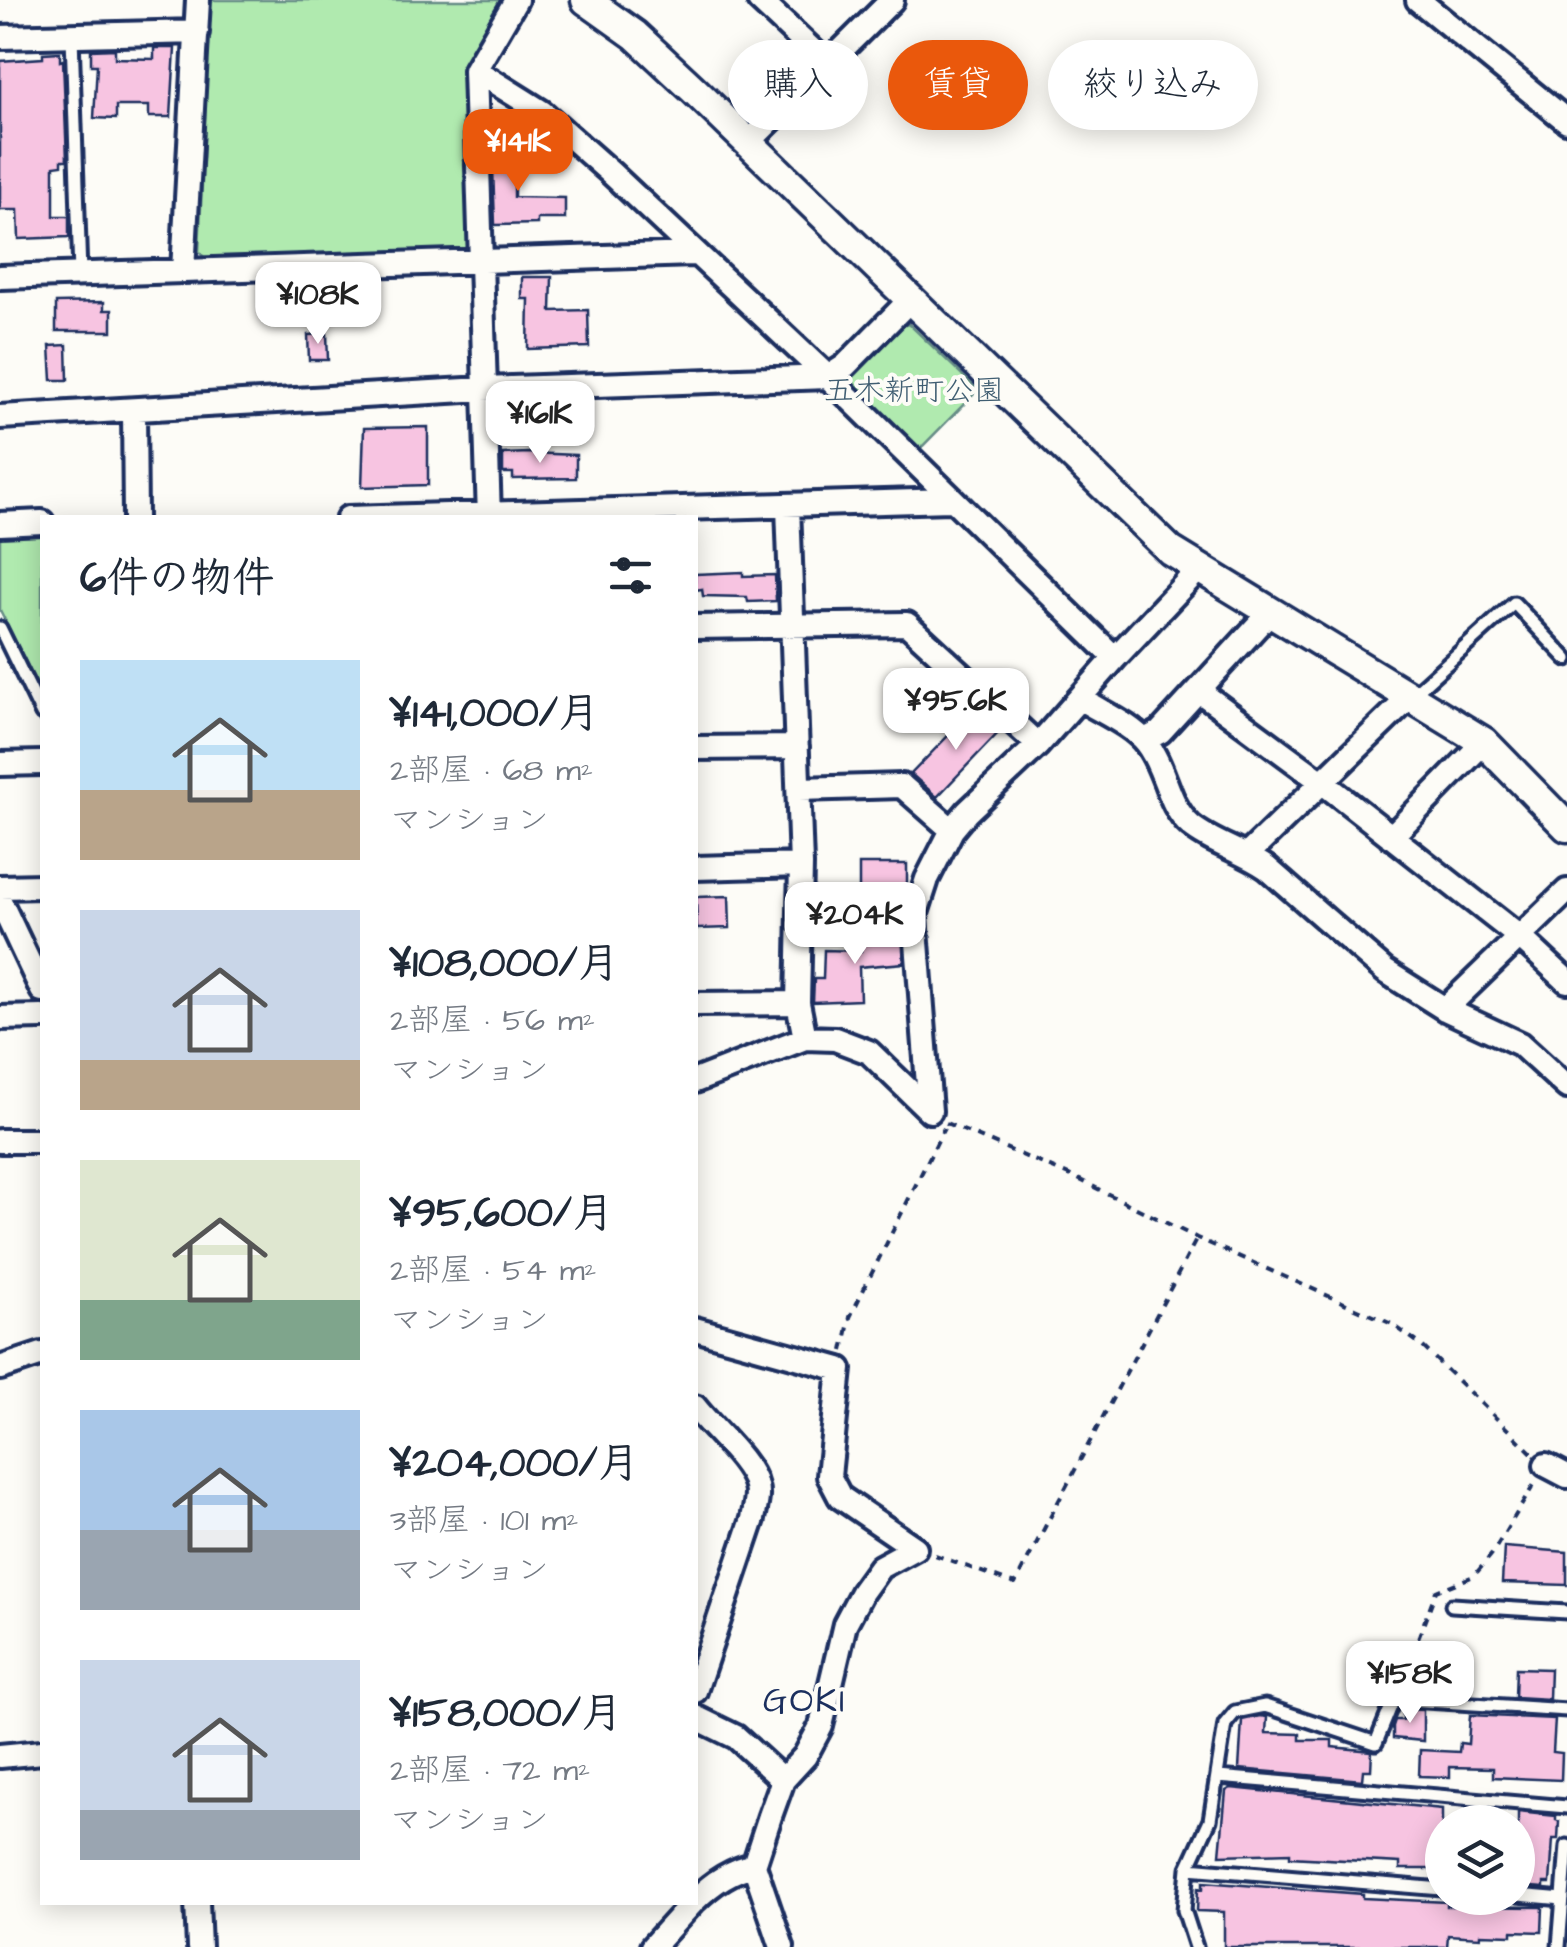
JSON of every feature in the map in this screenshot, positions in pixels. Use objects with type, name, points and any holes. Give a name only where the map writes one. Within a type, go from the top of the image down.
[{"type":"street","points":[[183,270],[198,0]]},
{"type":"street","points":[[489,515],[475,70],[516,0]]},
{"type":"street","points":[[586,0],[636,35],[1171,551],[1484,742],[1567,826]]},
{"type":"street","points":[[759,0],[802,40]]},
{"type":"street","points":[[851,40],[892,0]]},
{"type":"street","points":[[1418,0],[1567,121]]},
{"type":"street","points":[[0,38],[197,32]]},
{"type":"street","points":[[475,70],[542,112],[611,172],[828,377],[1114,658]]},
{"type":"street","points":[[748,143],[761,130]]},
{"type":"street","points":[[0,277],[694,254]]},
{"type":"street","points":[[0,417],[483,389],[828,377],[846,366],[911,299]]},
{"type":"street","points":[[134,410],[135,515]]},
{"type":"street","points":[[519,515],[950,500]]},
{"type":"street","points":[[788,506],[801,865],[798,1003],[804,1038]]},
{"type":"street","points":[[0,524],[40,522]]},
{"type":"street","points":[[938,1118],[915,916],[918,897],[952,830],[1038,746],[1198,570]]},
{"type":"street","points":[[1144,740],[1160,732],[1270,612]]},
{"type":"street","points":[[698,627],[907,624],[1038,746]]},
{"type":"street","points":[[1198,691],[1522,938],[1567,981]]},
{"type":"street","points":[[1248,854],[1411,696]]},
{"type":"street","points":[[1081,699],[1144,740],[1159,764],[1177,809],[1190,825],[1248,854],[1385,971],[1445,1009],[1520,1044],[1567,1087]]},
{"type":"street","points":[[1390,837],[1484,742]]},
{"type":"street","points":[[698,748],[797,747]]},
{"type":"street","points":[[0,764],[40,764]]},
{"type":"street","points":[[799,788],[902,786],[952,830]]},
{"type":"street","points":[[698,868],[801,865]]},
{"type":"street","points":[[0,887],[40,886]]},
{"type":"street","points":[[1445,1009],[1567,891]]},
{"type":"street","points":[[0,901],[40,986]]},
{"type":"street","points":[[698,1004],[798,1003]]},
{"type":"street","points":[[0,1018],[40,1016]]},
{"type":"street","points":[[698,1080],[804,1038],[835,1039],[869,1052],[938,1118]]},
{"type":"street","points":[[0,1141],[40,1141]]},
{"type":"street","points":[[698,1330],[840,1369],[829,1476],[840,1497],[915,1548],[880,1567],[862,1592],[845,1624],[821,1726],[805,1756],[782,1780],[754,1865],[782,1947]]},
{"type":"street","points":[[0,1368],[40,1355]]},
{"type":"street","points":[[698,1410],[750,1468],[758,1489],[753,1519],[698,1682]]},
{"type":"street","points":[[698,1718],[736,1737],[782,1780]]},
{"type":"street","points":[[0,1756],[40,1752]]},
{"type":"street","points":[[698,1897],[709,1886],[754,1865]]},
{"type":"street","points":[[197,1905],[198,1947]]},
{"type":"street","points":[[652,1947],[690,1905]]},
{"type":"lane","points":[[72,36],[80,274]]},
{"type":"lane","points":[[1411,696],[1514,603],[1567,659]]},
{"type":"lane","points":[[0,628],[40,710]]},
{"type":"lane","points":[[1452,1605],[1567,1612]]},
{"type":"lane","points":[[1196,1947],[1184,1910],[1188,1868],[1210,1820],[1224,1724],[1236,1712],[1265,1706],[1376,1743],[1394,1699],[1567,1710]]},
{"type":"lane","points":[[1218,1777],[1567,1808]]},
{"type":"lane","points":[[1559,1947],[1567,1846]]},
{"type":"lane","points":[[1188,1868],[1425,1888]]},
{"type":"lane","points":[[1535,1897],[1563,1899]]},
{"type":"path","points":[[840,1369],[850,1317],[938,1118],[1392,1324],[1420,1344],[1499,1424],[1556,1471],[1474,1576],[1436,1592],[1394,1699]]},
{"type":"path","points":[[915,1548],[1015,1584],[1197,1238]]},
{"type":"green space","points":[[210,0],[506,0],[467,74],[473,240],[463,252],[206,259],[199,252]]},
{"type":"green space","name":"五木新町公園","points":[[909,324],[978,390],[915,454],[848,388],[847,377],[896,327]]},
{"type":"green space","points":[[40,531],[40,690],[0,610],[0,532]]},
{"type":"building","points":[[154,48],[175,48],[171,117],[149,117],[149,106],[116,106],[116,119],[94,118],[97,65],[91,65],[91,50],[115,49],[115,58],[154,59]]},
{"type":"building","points":[[60,52],[67,160],[54,166],[54,216],[69,216],[69,237],[19,239],[18,210],[0,210],[0,61],[43,58],[43,53]]},
{"type":"building","points":[[492,139],[501,139],[501,145],[514,145],[514,197],[565,198],[565,219],[495,225]]},
{"type":"building","points":[[522,277],[552,277],[551,311],[588,310],[589,347],[528,349],[529,299],[522,299]]},
{"type":"building","points":[[104,302],[104,310],[112,310],[112,331],[56,331],[56,303]]},
{"type":"building","points":[[327,334],[328,360],[309,360],[308,335]]},
{"type":"building","points":[[67,345],[68,380],[52,380],[50,346]]},
{"type":"building","points":[[428,427],[428,485],[362,487],[364,428]]},
{"type":"building","points":[[503,454],[576,455],[576,478],[513,479],[513,473],[503,473]]},
{"type":"building","points":[[698,574],[775,575],[776,601],[703,596],[702,589],[698,590]]},
{"type":"building","points":[[975,708],[1000,731],[937,797],[911,774]]},
{"type":"building","points":[[859,864],[907,864],[907,890],[891,890],[891,894],[859,891]]},
{"type":"building","points":[[729,896],[730,928],[698,929],[698,897]]},
{"type":"building","points":[[861,936],[902,936],[904,963],[859,967],[860,1000],[813,1002],[814,979],[823,979],[824,950],[861,951]]},
{"type":"building","points":[[1504,1547],[1567,1552],[1567,1585],[1502,1583]]},
{"type":"building","points":[[1516,1668],[1550,1669],[1549,1699],[1515,1697]]},
{"type":"building","points":[[1403,1709],[1423,1710],[1423,1741],[1393,1738],[1395,1720],[1403,1720]]},
{"type":"building","points":[[1470,1715],[1555,1719],[1553,1752],[1562,1753],[1561,1780],[1493,1777],[1493,1768],[1450,1767],[1450,1777],[1419,1776],[1420,1750],[1459,1752],[1460,1743],[1468,1744]]},
{"type":"building","points":[[1267,1717],[1266,1733],[1300,1734],[1300,1740],[1332,1740],[1332,1747],[1372,1751],[1371,1770],[1363,1770],[1362,1780],[1239,1769],[1242,1720]]},
{"type":"building","points":[[1231,1788],[1425,1807],[1425,1869],[1400,1869],[1400,1863],[1290,1857],[1290,1853],[1220,1855],[1226,1791]]},
{"type":"building","points":[[1535,1814],[1556,1816],[1559,1821],[1558,1839],[1553,1839],[1550,1883],[1544,1883],[1544,1888],[1535,1887]]},
{"type":"building","points":[[1203,1882],[1425,1901],[1425,1915],[1535,1915],[1535,1907],[1543,1907],[1542,1932],[1512,1931],[1512,1935],[1480,1937],[1448,1935],[1447,1947],[1224,1947],[1224,1912],[1197,1911],[1198,1888],[1203,1889]]},
{"type":"district","name":"GOKI","points":[[805,1699]]}]
